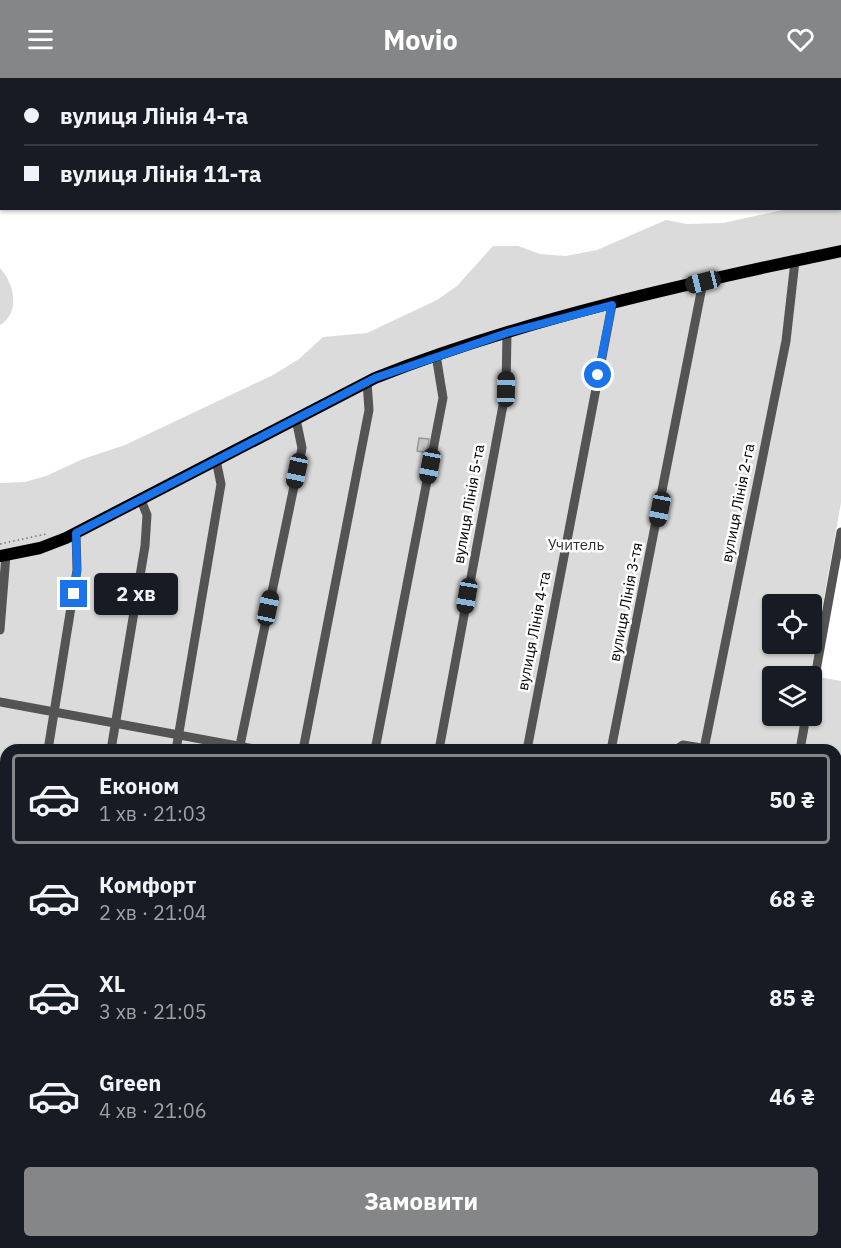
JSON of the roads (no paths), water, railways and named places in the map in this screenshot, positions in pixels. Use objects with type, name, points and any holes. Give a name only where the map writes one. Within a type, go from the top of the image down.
[{"type":"main road","points":[[3,555],[40,548],[76,533],[367,382],[436,355],[612,305],[841,251]]},
{"type":"lane","name":"вулиця Лінія 2-га","points":[[708,744],[787,333],[795,261]]},
{"type":"lane","name":"вулиця Лінія 3-тя","points":[[613,744],[703,282]]},
{"type":"lane","name":"вулиця Лінія 4-та","points":[[528,744],[612,305]]},
{"type":"lane","name":"вулиця Лінія 5-та","points":[[440,744],[506,389],[507,333]]},
{"type":"lane","points":[[376,744],[443,398],[436,355]]},
{"type":"lane","points":[[304,744],[369,410],[367,382]]},
{"type":"lane","points":[[240,744],[302,448],[296,419]]},
{"type":"lane","points":[[177,744],[221,484],[216,460]]},
{"type":"lane","points":[[112,744],[146,546],[147,515],[141,500]]},
{"type":"lane","points":[[817,666],[841,532]]},
{"type":"lane","points":[[49,744],[77,570],[76,533]]},
{"type":"lane","points":[[0,630],[3,555]]},
{"type":"lane","points":[[0,702],[220,744]]},
{"type":"lane","points":[[801,744],[804,726]]},
{"type":"park label","name":"Учитель","points":[[576,545]]}]
